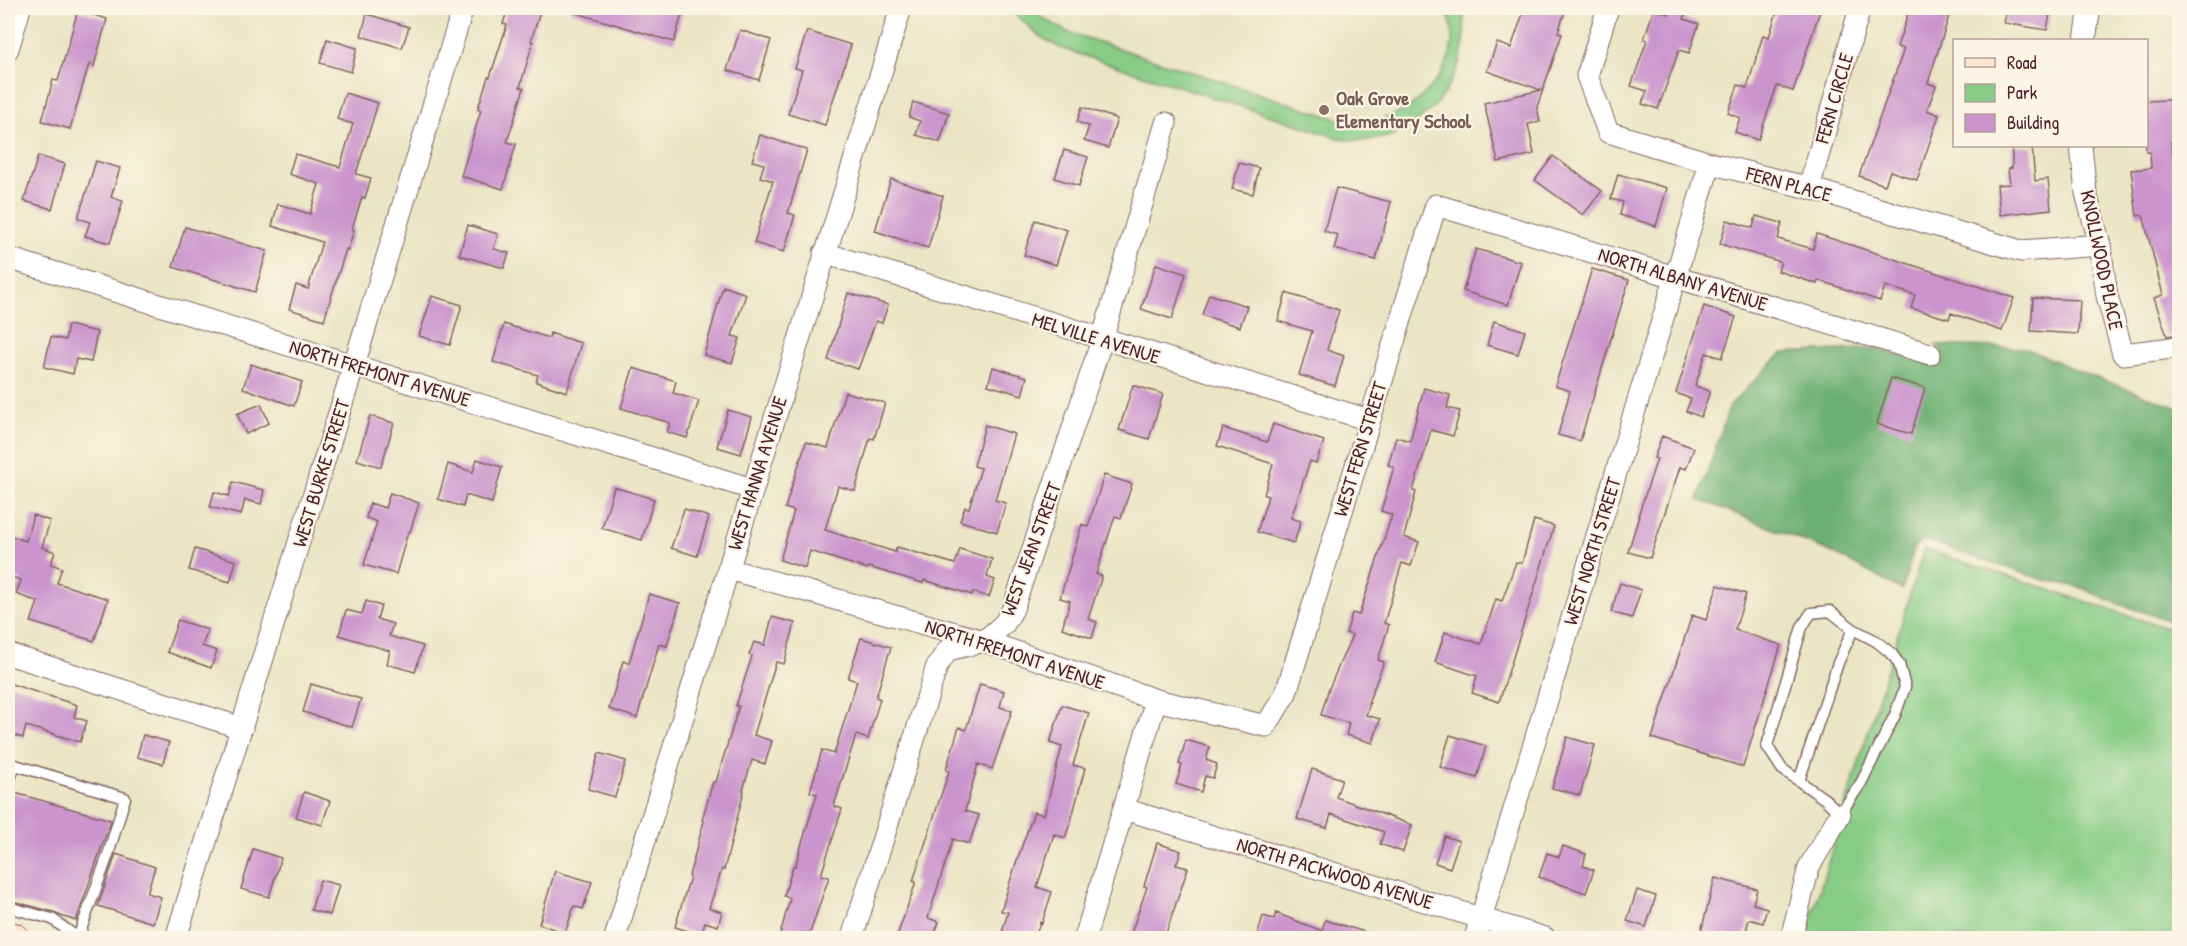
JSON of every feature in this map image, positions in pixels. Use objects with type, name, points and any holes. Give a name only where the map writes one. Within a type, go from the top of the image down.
[{"type":"street","points":[[8,49],[20,8]]},
{"type":"street","name":"WEST BURKE STREET","points":[[176,939],[463,8]]},
{"type":"street","name":"WEST HANNA AVENUE","points":[[615,939],[901,8]]},
{"type":"street","name":"FERN PLACE","points":[[1608,8],[1587,76],[1608,132],[1710,163],[1809,188],[2021,251],[2100,245]]},
{"type":"street","name":"FERN CIRCLE","points":[[1809,188],[1860,8]]},
{"type":"street","points":[[2085,39],[2090,8]]},
{"type":"street","name":"WEST JEAN STREET","points":[[852,939],[937,666],[948,650],[984,641],[1004,624],[1013,609],[1102,340],[1166,123]]},
{"type":"street","name":"KNOLLWOOD PLACE","points":[[2081,147],[2086,193],[2100,245],[2107,296],[2123,354],[2180,347]]},
{"type":"street","name":"WEST NORTH STREET","points":[[1478,928],[1710,163]]},
{"type":"street","name":"NORTH ALBANY AVENUE","points":[[1436,205],[1929,354]]},
{"type":"street","name":"WEST FERN STREET","points":[[1286,693],[1436,205]]},
{"type":"street","name":"MELVILLE AVENUE","points":[[824,253],[1369,420]]},
{"type":"street","name":"NORTH FREMONT AVENUE","points":[[8,258],[752,489]]},
{"type":"street","name":"NORTH FREMONT AVENUE","points":[[728,569],[984,641],[1156,700],[1266,726],[1286,693]]},
{"type":"street","points":[[8,654],[242,728]]},
{"type":"street","points":[[1085,939],[1156,700]]},
{"type":"street","name":"NORTH PACKWOOD AVENUE","points":[[1124,809],[1478,928],[1545,939]]},
{"type":"street","points":[[1791,939],[1809,867],[1840,814]]},
{"type":"street","points":[[8,937],[14,939]]},
{"type":"lane","points":[[1830,611],[1853,629],[1876,641],[1892,654],[1899,664],[1905,687],[1895,715],[1861,783],[1840,814],[1826,800],[1782,769],[1767,746],[1802,627],[1811,613],[1830,611]]},
{"type":"lane","points":[[1799,781],[1838,663],[1853,629]]},
{"type":"lane","points":[[8,784],[15,765],[124,798],[78,939],[52,919],[8,907]]},
{"type":"green space","points":[[1009,8],[1030,8],[1065,31],[1344,121],[1355,122],[1376,121],[1398,113],[1410,106],[1432,86],[1447,61],[1451,48],[1451,28],[1445,8],[1462,8],[1465,28],[1463,48],[1448,86],[1437,103],[1422,118],[1387,137],[1371,140],[1345,140],[1060,48],[1039,36]]},
{"type":"green space","points":[[1935,345],[2025,348],[2081,372],[2179,408],[2179,624],[2107,600],[2083,588],[2044,580],[1927,541],[1921,541],[1915,546],[1902,590],[1831,552],[1698,500],[1730,405],[1782,353],[1877,348],[1937,366],[1942,348]]},
{"type":"green space","points":[[1924,549],[2179,632],[2179,938],[1805,938]]},
{"type":"building","points":[[508,8],[541,8],[520,87],[524,88],[507,142],[516,144],[503,189],[461,176],[481,110],[478,108],[507,25],[503,24]]},
{"type":"building","points":[[571,8],[670,8],[683,11],[674,42],[570,11]]},
{"type":"building","points":[[1525,8],[1566,8],[1558,33],[1562,34],[1537,107],[1540,122],[1528,124],[1534,154],[1498,162],[1484,103],[1541,90],[1487,71],[1497,43],[1511,48]]},
{"type":"building","points":[[1671,8],[1687,8],[1684,19],[1699,24],[1689,53],[1679,50],[1658,109],[1642,104],[1647,91],[1631,86],[1647,40],[1644,39],[1654,9],[1669,14]]},
{"type":"building","points":[[1778,8],[1821,8],[1793,91],[1777,86],[1758,140],[1735,132],[1740,118],[1728,113],[1738,85],[1747,88],[1763,35],[1769,37]]},
{"type":"building","points":[[1910,8],[1920,8],[1949,16],[1928,83],[1936,86],[1927,110],[1939,115],[1917,180],[1890,171],[1885,185],[1859,176],[1904,49],[1897,47]]},
{"type":"building","points":[[2007,8],[2051,8],[2047,30],[2004,23]]},
{"type":"building","points":[[78,10],[107,19],[94,66],[89,64],[70,129],[42,121],[53,80],[58,81]]},
{"type":"building","points":[[367,14],[409,27],[402,48],[361,36]]},
{"type":"building","points":[[740,30],[771,40],[759,80],[727,70]]},
{"type":"building","points":[[807,31],[851,45],[825,125],[788,114],[802,70],[795,68]]},
{"type":"building","points":[[327,39],[357,48],[351,72],[320,63]]},
{"type":"building","points":[[345,93],[378,103],[356,174],[371,178],[365,198],[362,197],[348,250],[346,249],[324,320],[289,309],[296,285],[308,289],[322,242],[272,226],[278,204],[310,214],[319,184],[289,174],[295,154],[340,167],[353,124],[337,119]]},
{"type":"building","points":[[2171,100],[2171,114],[2180,114],[2180,142],[2171,142],[2180,200],[2180,334],[2167,336],[2154,298],[2163,295],[2143,215],[2137,216],[2131,170],[2151,168],[2150,152],[2146,152],[2146,147],[2148,147],[2148,101]]},
{"type":"building","points":[[913,102],[949,113],[940,142],[916,135],[920,121],[909,117]]},
{"type":"building","points":[[1082,107],[1117,119],[1108,148],[1084,141],[1089,126],[1077,122]]},
{"type":"building","points":[[760,135],[807,150],[788,213],[795,215],[784,252],[754,243],[773,181],[760,177],[764,164],[752,161]]},
{"type":"building","points":[[2012,147],[2032,147],[2035,181],[2048,179],[2051,209],[2000,215],[1997,185],[2010,184],[2008,169],[2012,168]]},
{"type":"building","points":[[1064,150],[1088,157],[1079,186],[1055,178]]},
{"type":"building","points":[[38,156],[65,164],[52,209],[24,201]]},
{"type":"building","points":[[1553,156],[1602,191],[1583,215],[1535,180]]},
{"type":"building","points":[[96,161],[120,168],[111,197],[123,201],[110,243],[85,236],[90,222],[78,218]]},
{"type":"building","points":[[1239,163],[1259,168],[1253,194],[1232,189]]},
{"type":"building","points":[[1618,174],[1667,188],[1656,226],[1620,215],[1623,202],[1611,199]]},
{"type":"building","points":[[891,179],[943,196],[928,248],[875,231]]},
{"type":"building","points":[[1336,188],[1391,202],[1376,260],[1334,249],[1338,235],[1324,231]]},
{"type":"building","points":[[1756,216],[1782,223],[1778,239],[1813,249],[1817,234],[2014,298],[2002,331],[1951,313],[1949,319],[1911,308],[1915,295],[1885,286],[1880,301],[1818,280],[1817,284],[1778,271],[1781,262],[1720,244],[1727,220],[1753,228]]},
{"type":"building","points":[[1035,220],[1067,230],[1056,265],[1024,255]]},
{"type":"building","points":[[468,225],[498,234],[494,249],[509,253],[504,268],[459,255]]},
{"type":"building","points":[[185,227],[267,251],[255,292],[173,267]]},
{"type":"building","points":[[1476,249],[1521,262],[1508,305],[1463,291]]},
{"type":"building","points":[[1156,264],[1186,274],[1172,319],[1141,309]]},
{"type":"building","points":[[1592,269],[1629,280],[1580,441],[1558,435],[1570,391],[1555,386]]},
{"type":"building","points":[[723,286],[746,294],[732,336],[740,338],[732,363],[704,355]]},
{"type":"building","points":[[848,293],[888,305],[882,323],[876,321],[858,369],[828,360]]},
{"type":"building","points":[[1286,293],[1339,310],[1327,350],[1344,356],[1335,386],[1299,375],[1312,331],[1278,321]]},
{"type":"building","points":[[1209,294],[1247,306],[1240,327],[1202,315]]},
{"type":"building","points":[[432,296],[462,305],[450,345],[419,336]]},
{"type":"building","points":[[2033,298],[2080,300],[2078,334],[2031,331]]},
{"type":"building","points":[[1704,306],[1736,317],[1722,358],[1706,353],[1695,386],[1710,391],[1701,417],[1686,411],[1691,399],[1676,393]]},
{"type":"building","points":[[1494,321],[1525,331],[1518,354],[1487,345]]},
{"type":"building","points":[[504,324],[549,338],[550,333],[581,343],[567,392],[536,382],[538,375],[493,362]]},
{"type":"building","points":[[68,325],[97,332],[91,362],[76,359],[73,374],[44,367],[51,337],[65,340]]},
{"type":"building","points":[[251,364],[302,382],[294,406],[243,388]]},
{"type":"building","points":[[993,367],[1027,377],[1022,395],[988,385]]},
{"type":"building","points":[[633,368],[676,381],[673,393],[699,401],[687,438],[667,432],[670,423],[621,408]]},
{"type":"building","points":[[1891,378],[1925,388],[1911,434],[1877,424]]},
{"type":"building","points":[[1133,385],[1163,394],[1149,439],[1119,430]]},
{"type":"building","points":[[1424,388],[1450,395],[1447,408],[1460,411],[1453,436],[1431,430],[1413,491],[1416,492],[1404,537],[1419,542],[1411,566],[1402,563],[1384,623],[1389,625],[1378,660],[1384,662],[1368,703],[1370,703],[1366,715],[1380,719],[1373,743],[1346,735],[1349,723],[1321,715],[1328,691],[1352,635],[1346,633],[1352,613],[1359,615],[1392,515],[1381,511],[1394,467],[1388,465],[1396,437],[1410,441]]},
{"type":"building","points":[[845,392],[885,403],[874,439],[870,438],[855,491],[838,486],[825,530],[895,552],[897,547],[955,564],[960,549],[992,559],[987,577],[995,580],[989,597],[973,592],[972,595],[924,580],[923,583],[868,567],[867,569],[810,551],[805,568],[780,560],[794,511],[785,508],[806,442],[828,448]]},
{"type":"building","points":[[261,404],[269,423],[246,434],[237,414]]},
{"type":"building","points":[[728,410],[752,417],[741,454],[717,447]]},
{"type":"building","points":[[370,416],[394,423],[381,467],[357,460]]},
{"type":"building","points":[[1273,424],[1324,441],[1316,463],[1310,461],[1291,518],[1301,521],[1294,543],[1257,532],[1268,496],[1264,495],[1273,464],[1217,446],[1223,428],[1267,442]]},
{"type":"building","points":[[985,425],[1014,434],[995,500],[1006,503],[997,532],[960,521],[965,507],[969,508],[981,468],[974,466]]},
{"type":"building","points":[[1662,436],[1694,448],[1686,469],[1680,467],[1650,558],[1628,552]]},
{"type":"building","points":[[477,459],[502,467],[492,503],[466,495],[463,507],[438,499],[448,464],[473,472]]},
{"type":"building","points":[[1104,475],[1132,484],[1121,518],[1115,516],[1096,574],[1102,576],[1088,619],[1097,622],[1092,638],[1062,628],[1070,601],[1060,598],[1082,524],[1088,527]]},
{"type":"building","points":[[233,482],[264,490],[261,504],[245,500],[241,515],[210,507],[214,492],[229,496]]},
{"type":"building","points":[[614,487],[654,499],[642,540],[602,528]]},
{"type":"building","points":[[390,493],[419,503],[396,574],[364,565],[377,522],[366,518],[370,503],[385,508]]},
{"type":"building","points":[[684,509],[709,517],[697,556],[671,548]]},
{"type":"building","points":[[33,515],[50,521],[42,547],[55,552],[51,564],[62,568],[57,583],[108,599],[94,641],[31,622],[38,602],[16,594],[21,580],[8,576],[8,535],[26,541]]},
{"type":"building","points":[[1534,520],[1554,526],[1499,702],[1472,693],[1477,676],[1435,662],[1445,632],[1481,644],[1496,599],[1502,601],[1516,562],[1522,563]]},
{"type":"building","points":[[195,549],[236,561],[230,582],[189,570]]},
{"type":"building","points":[[1620,583],[1641,590],[1632,618],[1611,612]]},
{"type":"building","points":[[1718,585],[1746,594],[1735,630],[1781,645],[1743,767],[1652,738],[1692,615],[1706,620]]},
{"type":"building","points":[[649,594],[680,603],[667,646],[659,644],[637,718],[609,709],[623,661],[629,663]]},
{"type":"building","points":[[366,601],[381,606],[377,619],[393,624],[389,636],[423,646],[415,672],[387,664],[390,651],[339,635],[346,610],[362,614]]},
{"type":"building","points":[[772,617],[795,623],[784,664],[776,662],[754,735],[772,741],[765,764],[752,760],[743,790],[724,870],[722,869],[709,908],[722,912],[718,926],[705,922],[701,935],[675,927],[690,877],[713,782],[716,782],[739,706],[736,706],[752,656],[749,655],[754,642],[765,645]]},
{"type":"building","points":[[178,620],[208,630],[202,646],[217,651],[211,668],[167,652]]},
{"type":"building","points":[[861,638],[891,647],[876,697],[880,699],[868,739],[856,735],[834,806],[842,809],[821,875],[829,877],[808,939],[779,939],[790,898],[784,896],[817,794],[810,792],[822,750],[834,754],[857,681],[848,678]]},
{"type":"building","points":[[8,683],[77,705],[74,717],[87,721],[80,742],[26,726],[23,738],[8,733]]},
{"type":"building","points":[[311,684],[361,699],[352,727],[303,712]]},
{"type":"building","points":[[980,684],[1004,691],[1000,707],[1012,711],[992,769],[978,764],[965,811],[979,815],[969,844],[953,839],[928,918],[939,922],[933,939],[896,939],[916,882],[913,881],[949,771],[946,770],[959,727],[966,730]]},
{"type":"building","points":[[1062,705],[1089,713],[1073,765],[1085,768],[1071,821],[1065,838],[1054,834],[1037,887],[1052,892],[1035,939],[1000,939],[1008,912],[1001,911],[1034,812],[1044,815],[1062,747],[1050,743]]},
{"type":"building","points":[[143,735],[169,742],[163,764],[137,757]]},
{"type":"building","points":[[1450,735],[1486,746],[1477,778],[1440,767]]},
{"type":"building","points":[[1567,737],[1595,745],[1580,795],[1552,788]]},
{"type":"building","points":[[1186,740],[1210,747],[1206,760],[1217,764],[1213,778],[1205,776],[1201,792],[1176,784]]},
{"type":"building","points":[[599,753],[626,761],[615,797],[588,789]]},
{"type":"building","points":[[1312,769],[1342,779],[1336,797],[1412,825],[1403,852],[1380,844],[1384,832],[1331,814],[1327,828],[1297,819]]},
{"type":"building","points":[[8,791],[111,820],[76,921],[54,912],[8,900]]},
{"type":"building","points":[[304,792],[330,801],[322,825],[296,817]]},
{"type":"building","points":[[1444,836],[1459,841],[1450,868],[1435,863]]},
{"type":"building","points":[[1157,843],[1181,851],[1176,865],[1188,868],[1164,939],[1129,939],[1147,887],[1144,886]]},
{"type":"building","points":[[1563,846],[1586,854],[1583,866],[1594,870],[1586,893],[1539,877],[1547,853],[1559,857]]},
{"type":"building","points":[[253,849],[281,858],[269,897],[241,889]]},
{"type":"building","points":[[116,854],[155,867],[147,893],[161,897],[153,923],[98,906]]},
{"type":"building","points":[[555,871],[592,882],[583,909],[574,906],[565,933],[539,924]]},
{"type":"building","points":[[1715,878],[1757,889],[1753,904],[1767,908],[1763,923],[1749,919],[1744,939],[1699,939]]},
{"type":"building","points":[[320,880],[339,885],[330,915],[311,910]]},
{"type":"building","points":[[1637,890],[1656,896],[1646,927],[1627,921]]},
{"type":"building","points":[[1276,913],[1322,931],[1325,920],[1375,935],[1374,939],[1256,939],[1263,916],[1274,919]]},
{"type":"place","name":"Oak Grove Elementary School","points":[[1324,110]]}]
